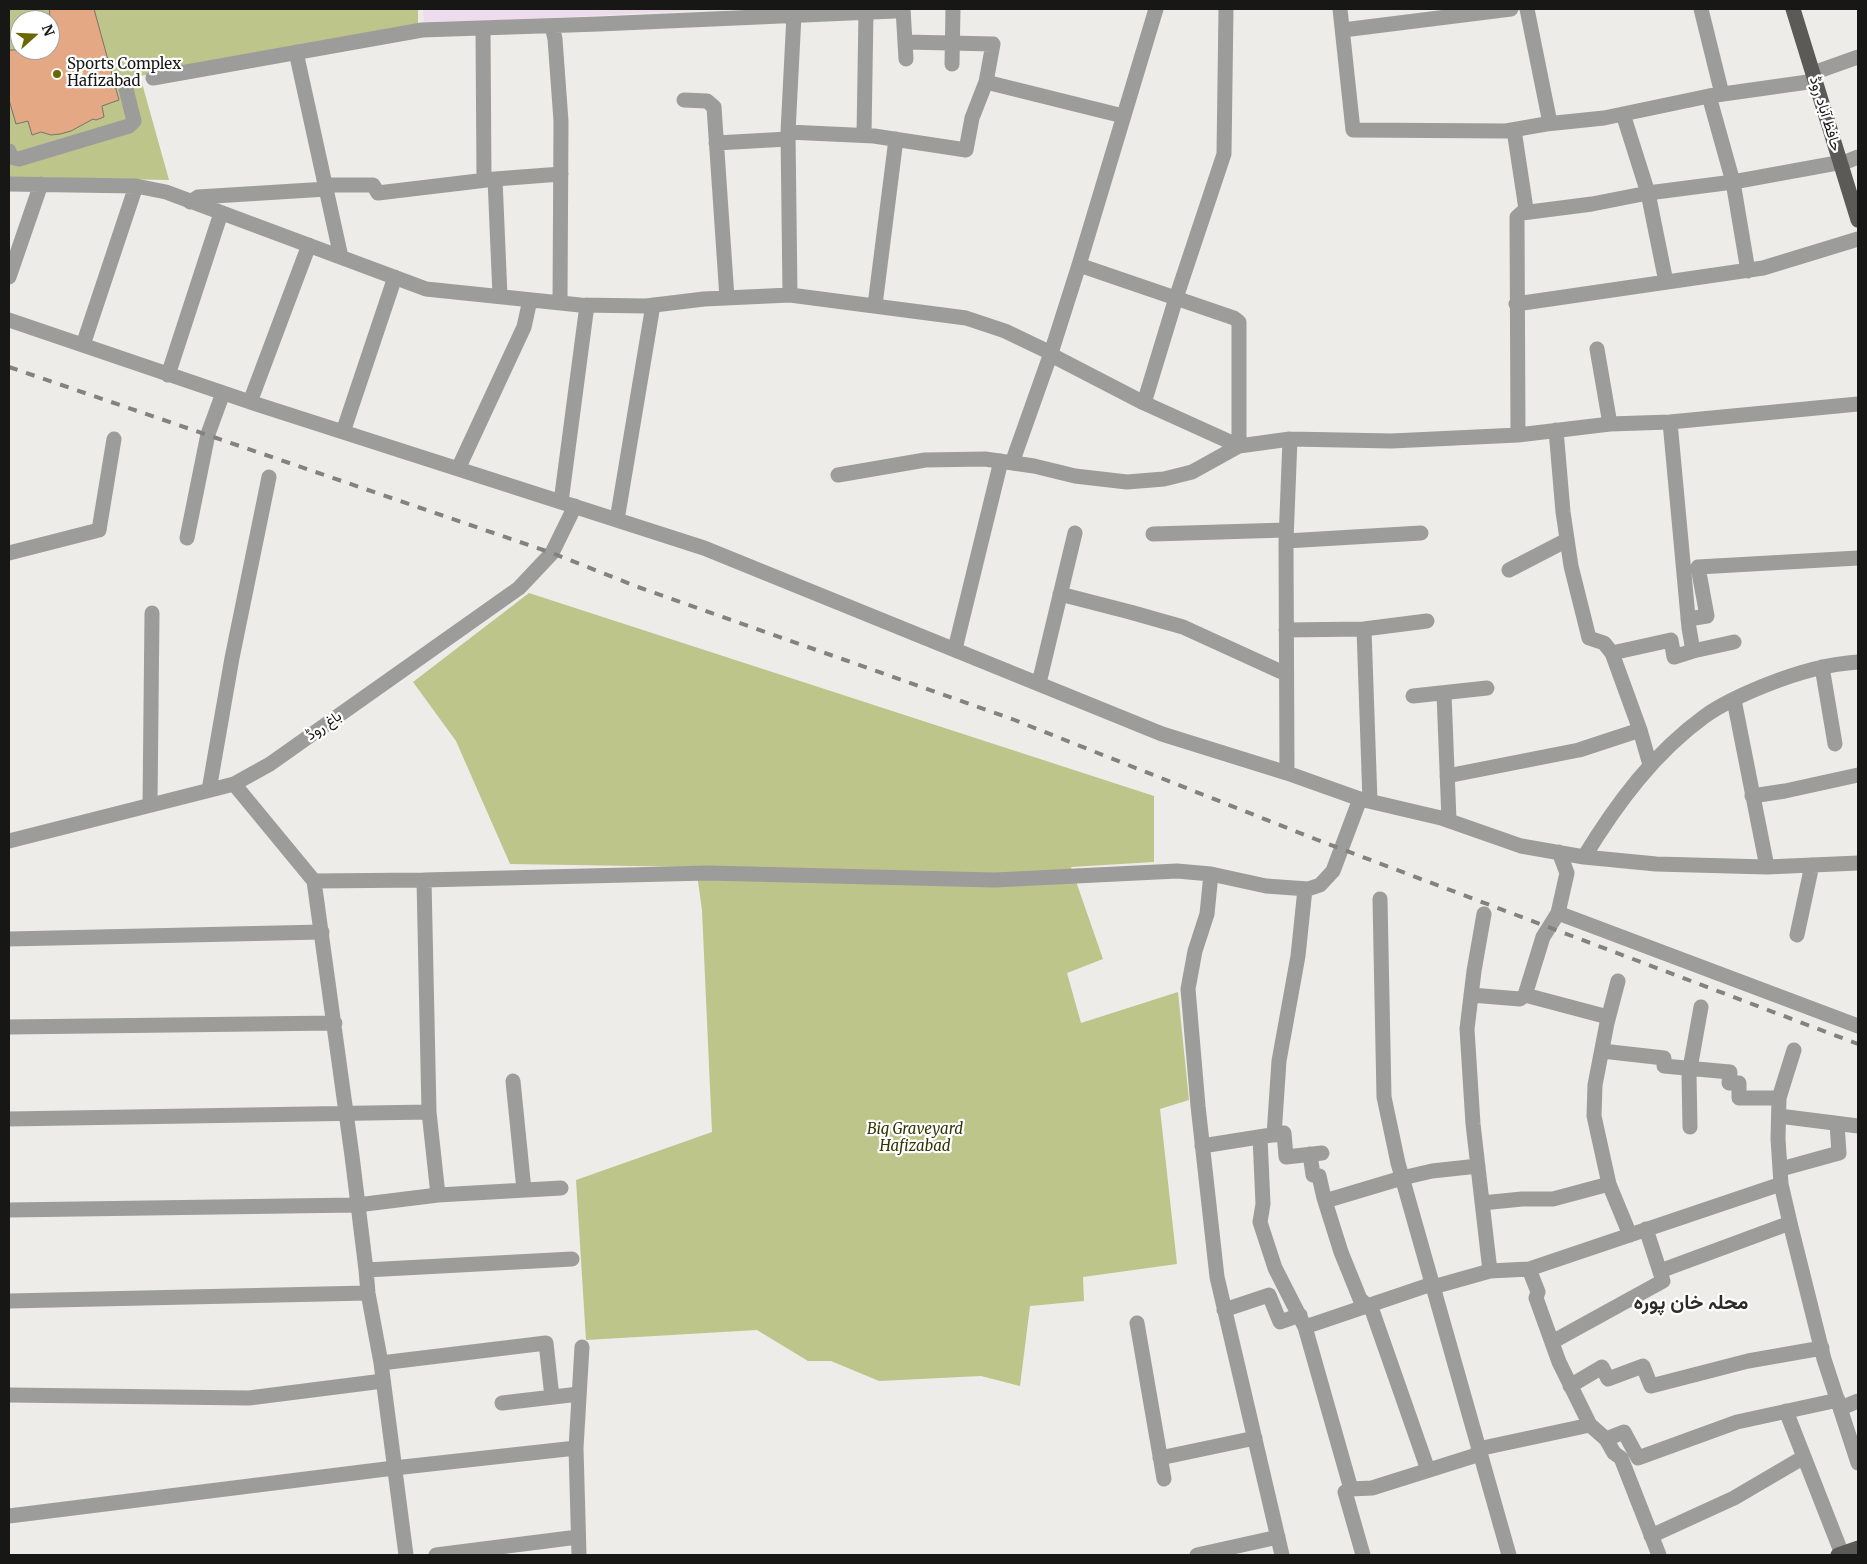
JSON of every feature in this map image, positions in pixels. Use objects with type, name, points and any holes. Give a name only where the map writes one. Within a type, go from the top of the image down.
[{"type":"main road","name":"حافظ آباد روڈ","points":[[1793,9],[1858,220]]},
{"type":"main road","points":[[1840,1554],[1858,1548]]},
{"type":"street","points":[[153,78],[422,30],[895,11],[902,9],[906,59]]},
{"type":"street","points":[[952,64],[953,9]]},
{"type":"street","points":[[955,650],[1007,462],[1051,353],[1156,9]]},
{"type":"street","points":[[1144,403],[1176,298],[1224,154],[1226,9]]},
{"type":"street","points":[[1340,9],[1353,130],[1506,131],[1604,118],[1814,77],[1858,57]]},
{"type":"street","points":[[1343,30],[1510,9]]},
{"type":"street","points":[[1527,9],[1550,124]]},
{"type":"street","points":[[1702,9],[1715,95],[1733,182],[1748,271]]},
{"type":"street","points":[[864,135],[866,12]]},
{"type":"street","points":[[790,295],[788,136],[794,15]]},
{"type":"street","points":[[552,26],[555,39],[561,121],[560,303]]},
{"type":"street","points":[[483,28],[489,179],[500,296]]},
{"type":"street","points":[[716,143],[788,136],[864,135],[966,150],[972,118],[986,82],[993,44],[906,42]]},
{"type":"street","points":[[296,52],[341,257]]},
{"type":"street","points":[[986,82],[1123,116]]},
{"type":"street","points":[[9,151],[10,156],[20,159],[129,126],[134,121],[126,89]]},
{"type":"street","points":[[684,100],[707,100],[714,107],[727,298]]},
{"type":"street","points":[[1623,114],[1648,192],[1666,282]]},
{"type":"street","points":[[1514,130],[1526,209],[1517,216],[1518,435]]},
{"type":"street","points":[[875,305],[896,139]]},
{"type":"street","points":[[1522,213],[1592,204],[1648,192],[1733,182],[1840,163],[1858,158]]},
{"type":"street","points":[[190,202],[198,197],[327,187],[373,185],[378,193],[489,179],[561,174]]},
{"type":"street","points":[[9,184],[136,186],[166,192],[426,288],[586,305],[652,305],[727,298],[790,295],[966,318],[1005,331],[1051,353],[1057,358],[1144,403],[1239,446]]},
{"type":"street","points":[[9,277],[40,184]]},
{"type":"street","points":[[82,345],[136,186]]},
{"type":"street","points":[[168,374],[221,212]]},
{"type":"street","points":[[1516,304],[1748,271],[1858,239]]},
{"type":"street","points":[[250,402],[309,244]]},
{"type":"street","points":[[1079,265],[1234,318],[1239,322],[1239,446]]},
{"type":"street","points":[[343,432],[394,276]]},
{"type":"street","points":[[458,469],[524,327],[530,300]]},
{"type":"street","points":[[561,502],[586,305]]},
{"type":"street","points":[[617,520],[652,305]]},
{"type":"street","points":[[9,320],[250,402],[704,548],[1162,734],[1287,773],[1365,800],[1449,820],[1521,846],[1584,857],[1656,864],[1767,867],[1858,863]]},
{"type":"street","points":[[1597,349],[1610,424]]},
{"type":"street","points":[[187,538],[208,434],[223,393]]},
{"type":"street","points":[[838,475],[925,460],[985,459],[1034,466],[1075,476],[1127,482],[1164,479],[1192,472],[1239,446],[1290,439],[1392,441],[1518,435],[1610,424],[1670,422],[1858,404]]},
{"type":"street","points":[[1670,422],[1688,619],[1693,651]]},
{"type":"street","points":[[1556,430],[1571,566],[1589,638],[1604,644],[1612,653],[1640,730],[1650,765]]},
{"type":"street","points":[[9,553],[99,530],[114,439]]},
{"type":"street","points":[[1287,773],[1286,536],[1290,439]]},
{"type":"street","points":[[209,790],[232,658],[270,477]]},
{"type":"street","name":"باغ روڈ","points":[[9,841],[234,784],[270,764],[519,588],[552,552],[576,506]]},
{"type":"street","points":[[1038,684],[1075,533]]},
{"type":"street","points":[[1153,534],[1286,536],[1421,533]]},
{"type":"street","points":[[1509,570],[1567,540]]},
{"type":"street","points":[[1688,619],[1707,616],[1698,567],[1858,558]]},
{"type":"street","points":[[1060,594],[1183,627],[1286,674]]},
{"type":"street","points":[[150,806],[152,613]]},
{"type":"street","points":[[1286,630],[1364,629],[1427,621]]},
{"type":"street","points":[[314,881],[708,873],[995,880],[1177,871],[1211,874],[1266,886],[1305,889],[1320,885],[1333,871],[1365,800],[1364,629]]},
{"type":"street","points":[[1612,653],[1671,640],[1674,657],[1734,642]]},
{"type":"street","points":[[1584,857],[1609,816],[1650,765],[1706,715],[1792,674],[1834,664],[1858,662]]},
{"type":"street","points":[[1822,667],[1835,744]]},
{"type":"street","points":[[1413,696],[1487,688]]},
{"type":"street","points":[[1444,694],[1449,820]]},
{"type":"street","points":[[1734,700],[1767,867]]},
{"type":"street","points":[[1447,776],[1579,750],[1640,730]]},
{"type":"street","points":[[1752,796],[1785,791],[1858,775]]},
{"type":"street","points":[[234,784],[314,881],[335,1024],[368,1293],[381,1363],[406,1555]]},
{"type":"street","points":[[1471,996],[1520,999],[1525,995],[1542,937],[1558,913],[1567,872],[1559,852]]},
{"type":"street","points":[[1798,935],[1812,865]]},
{"type":"street","points":[[1211,874],[1208,914],[1195,951],[1188,989],[1202,1146],[1217,1277],[1282,1555]]},
{"type":"street","points":[[424,880],[429,1112],[438,1195]]},
{"type":"street","points":[[1305,889],[1298,956],[1267,1136],[1263,1204],[1260,1222],[1275,1268],[1302,1321],[1351,1489]]},
{"type":"street","points":[[1380,899],[1384,1096],[1402,1178],[1509,1555]]},
{"type":"street","points":[[1558,913],[1858,1026]]},
{"type":"street","points":[[1484,914],[1467,1029],[1473,1124],[1490,1271]]},
{"type":"street","points":[[9,939],[322,932]]},
{"type":"street","points":[[1618,981],[1608,1017],[1594,1085],[1594,1116],[1609,1184],[1630,1235]]},
{"type":"street","points":[[1525,995],[1608,1017]]},
{"type":"street","points":[[1690,1127],[1690,1068],[1701,1007]]},
{"type":"street","points":[[9,1026],[335,1024]]},
{"type":"street","points":[[1794,1050],[1779,1098],[1781,1176],[1790,1223],[1822,1348],[1858,1463]]},
{"type":"street","points":[[1602,1051],[1664,1058],[1664,1066],[1730,1072],[1729,1084],[1740,1083],[1739,1098],[1779,1098]]},
{"type":"street","points":[[513,1081],[524,1190]]},
{"type":"street","points":[[9,1118],[429,1112]]},
{"type":"street","points":[[1779,1116],[1858,1126]]},
{"type":"street","points":[[1224,1310],[1269,1295],[1280,1322],[1302,1321],[1368,1306],[1432,1286],[1490,1271],[1529,1269],[1630,1235],[1839,1153],[1838,1124]]},
{"type":"street","points":[[1202,1146],[1284,1134],[1286,1157],[1316,1153],[1313,1175],[1319,1176],[1341,1252],[1360,1299],[1372,1310],[1428,1470]]},
{"type":"street","points":[[1325,1201],[1432,1171],[1478,1166]]},
{"type":"street","points":[[1482,1203],[1522,1199],[1553,1199],[1609,1184]]},
{"type":"street","points":[[9,1210],[357,1204],[438,1195],[561,1188]]},
{"type":"street","points":[[1660,1271],[1790,1223]]},
{"type":"street","points":[[1552,1342],[1663,1281],[1646,1229]]},
{"type":"street","points":[[366,1270],[572,1259]]},
{"type":"street","points":[[1529,1269],[1538,1292],[1536,1298],[1558,1362],[1590,1425],[1606,1439],[1614,1453],[1621,1458],[1659,1555]]},
{"type":"street","points":[[9,1301],[368,1293]]},
{"type":"street","points":[[1137,1323],[1164,1479]]},
{"type":"street","points":[[381,1363],[546,1343],[552,1397]]},
{"type":"street","points":[[579,1555],[576,1448],[582,1347]]},
{"type":"street","points":[[1570,1386],[1602,1368],[1608,1380],[1642,1366],[1651,1386],[1748,1361],[1822,1348]]},
{"type":"street","points":[[9,1395],[249,1398],[383,1381]]},
{"type":"street","points":[[502,1403],[579,1394]]},
{"type":"street","points":[[1606,1439],[1624,1432],[1638,1458],[1737,1422],[1786,1411],[1858,1400]]},
{"type":"street","points":[[1786,1411],[1840,1554]]},
{"type":"street","points":[[1363,1555],[1346,1492],[1351,1489],[1372,1488],[1479,1452],[1590,1425]]},
{"type":"street","points":[[1160,1458],[1255,1438]]},
{"type":"street","points":[[9,1516],[394,1468],[576,1448]]},
{"type":"street","points":[[1651,1536],[1734,1498],[1804,1457]]},
{"type":"street","points":[[436,1555],[578,1537]]},
{"type":"street","points":[[1198,1555],[1278,1537]]},
{"type":"shaded area","points":[[423,9],[733,9],[424,24]]},
{"type":"green space","points":[[9,9],[418,9],[418,25],[140,76],[169,180],[9,177]]},
{"type":"green space","name":"Big Graveyard Hafizabad","points":[[529,593],[1154,796],[1154,862],[1071,867],[1103,959],[1067,973],[1081,1023],[1178,992],[1189,1100],[1160,1109],[1177,1264],[1083,1277],[1084,1301],[1030,1306],[1020,1386],[981,1376],[879,1381],[831,1361],[808,1361],[757,1330],[586,1340],[576,1180],[712,1132],[702,910],[696,867],[510,864],[456,741],[413,682]]},
{"type":"building","points":[[94,9],[119,100],[102,106],[104,117],[96,120],[93,119],[71,131],[51,135],[41,132],[32,135],[28,121],[16,124],[9,100],[9,50],[10,60],[60,60],[60,10],[50,10]]},
{"type":"railway","points":[[9,367],[552,553],[638,587],[1012,719],[1315,839],[1858,1044]]},
{"type":"place","name":"Sports Complex Hafizabad","points":[[57,74]]},
{"type":"district","name":"محلہ خان پورہ","points":[[1691,1303]]}]
